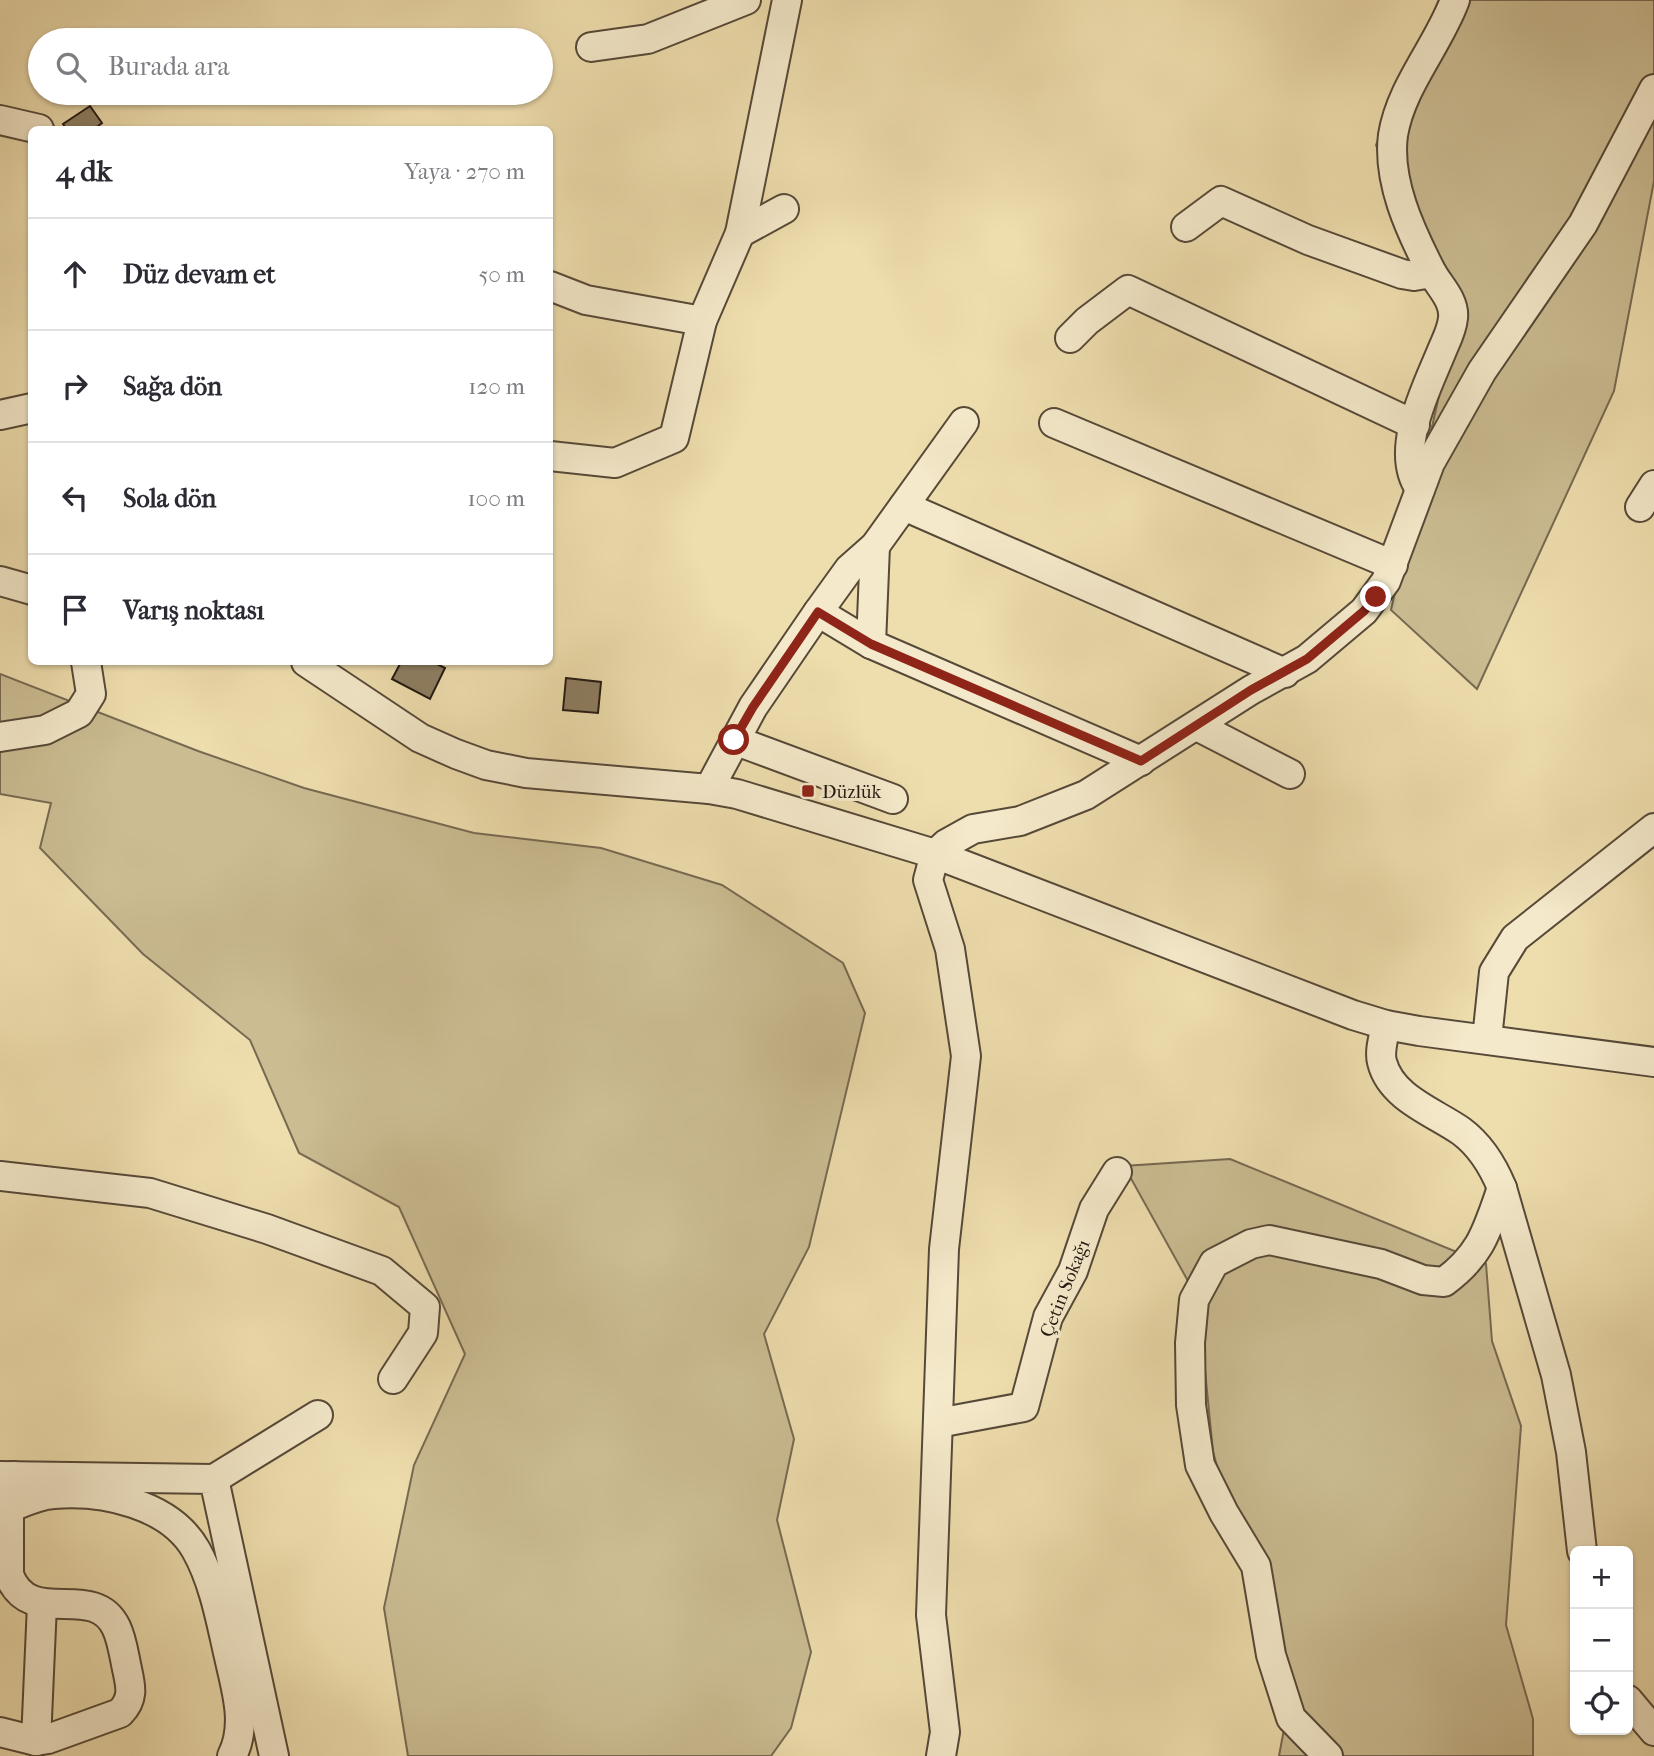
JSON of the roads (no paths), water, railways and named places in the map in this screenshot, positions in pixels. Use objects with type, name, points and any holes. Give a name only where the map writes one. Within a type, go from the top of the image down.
[{"type":"street","points":[[590,47],[648,39],[746,0]]},
{"type":"street","points":[[553,456],[615,463],[674,438],[702,321],[740,233],[787,0]]},
{"type":"street","points":[[1420,489],[1410,470],[1408,458],[1415,425],[1453,318],[1450,299],[1432,273],[1393,179],[1393,134],[1404,98],[1455,0]]},
{"type":"street","points":[[941,1756],[945,1732],[931,1615],[944,1249],[966,1056],[950,949],[928,880],[935,855],[946,844],[973,829],[1020,821],[1086,795],[1251,690],[1307,659],[1364,611],[1376,597],[1393,565],[1430,463],[1482,371],[1583,224],[1654,89]]},
{"type":"street","points":[[0,120],[28,126]]},
{"type":"street","points":[[1186,227],[1221,201],[1308,240],[1402,274],[1414,276],[1432,273]]},
{"type":"street","points":[[740,233],[784,209]]},
{"type":"street","points":[[553,287],[586,300],[702,321]]},
{"type":"street","points":[[1070,338],[1087,321],[1128,290],[1415,425]]},
{"type":"street","points":[[0,415],[28,409]]},
{"type":"street","points":[[709,789],[753,707],[818,612],[849,569],[875,546],[964,422]]},
{"type":"street","points":[[1054,423],[1393,565]]},
{"type":"street","points":[[904,506],[1285,673]]},
{"type":"street","points":[[871,644],[875,546]]},
{"type":"street","points":[[0,581],[28,589]]},
{"type":"street","points":[[818,612],[871,644],[1141,761]]},
{"type":"street","points":[[0,737],[45,730],[79,713],[91,694],[86,665]]},
{"type":"street","points":[[310,665],[420,738],[486,765],[526,774],[709,789],[737,794],[935,855],[1318,1003],[1386,1025],[1654,1062]]},
{"type":"street","points":[[1197,726],[1290,774]]},
{"type":"street","points":[[734,740],[892,799]]},
{"type":"street","points":[[1487,1039],[1494,972],[1515,938],[1654,828]]},
{"type":"street","points":[[1386,1025],[1381,1058],[1390,1080],[1409,1098],[1463,1132],[1489,1161],[1502,1188],[1556,1375],[1571,1452],[1581,1546]]},
{"type":"street","name":"Çetin Sokağı","points":[[938,1423],[1024,1407],[1048,1317],[1073,1271],[1094,1209],[1117,1172]]},
{"type":"street","points":[[0,1177],[150,1193],[267,1228],[382,1271],[425,1307],[423,1333],[393,1379]]},
{"type":"street","points":[[1328,1756],[1291,1718],[1270,1655],[1256,1566],[1224,1513],[1200,1465],[1191,1405],[1190,1343],[1194,1300],[1214,1263],[1251,1244],[1269,1240],[1357,1258],[1423,1280],[1444,1282],[1473,1256],[1486,1234],[1502,1188]]},
{"type":"street","points":[[0,1732],[48,1745],[120,1713],[126,1707],[132,1691],[120,1638],[116,1626],[108,1616],[89,1604],[42,1604],[18,1593],[9,1575],[6,1476],[214,1479],[318,1415]]},
{"type":"street","points":[[214,1479],[274,1756]]},
{"type":"street","points":[[9,1508],[31,1499],[56,1494],[120,1499],[156,1513],[184,1534],[195,1548],[204,1567],[221,1622],[240,1714],[239,1734],[232,1756]]},
{"type":"street","points":[[42,1604],[48,1745]]},
{"type":"street","points":[[1633,1706],[1654,1731]]},
{"type":"place","name":"Düzlük","points":[[808,791]]}]
